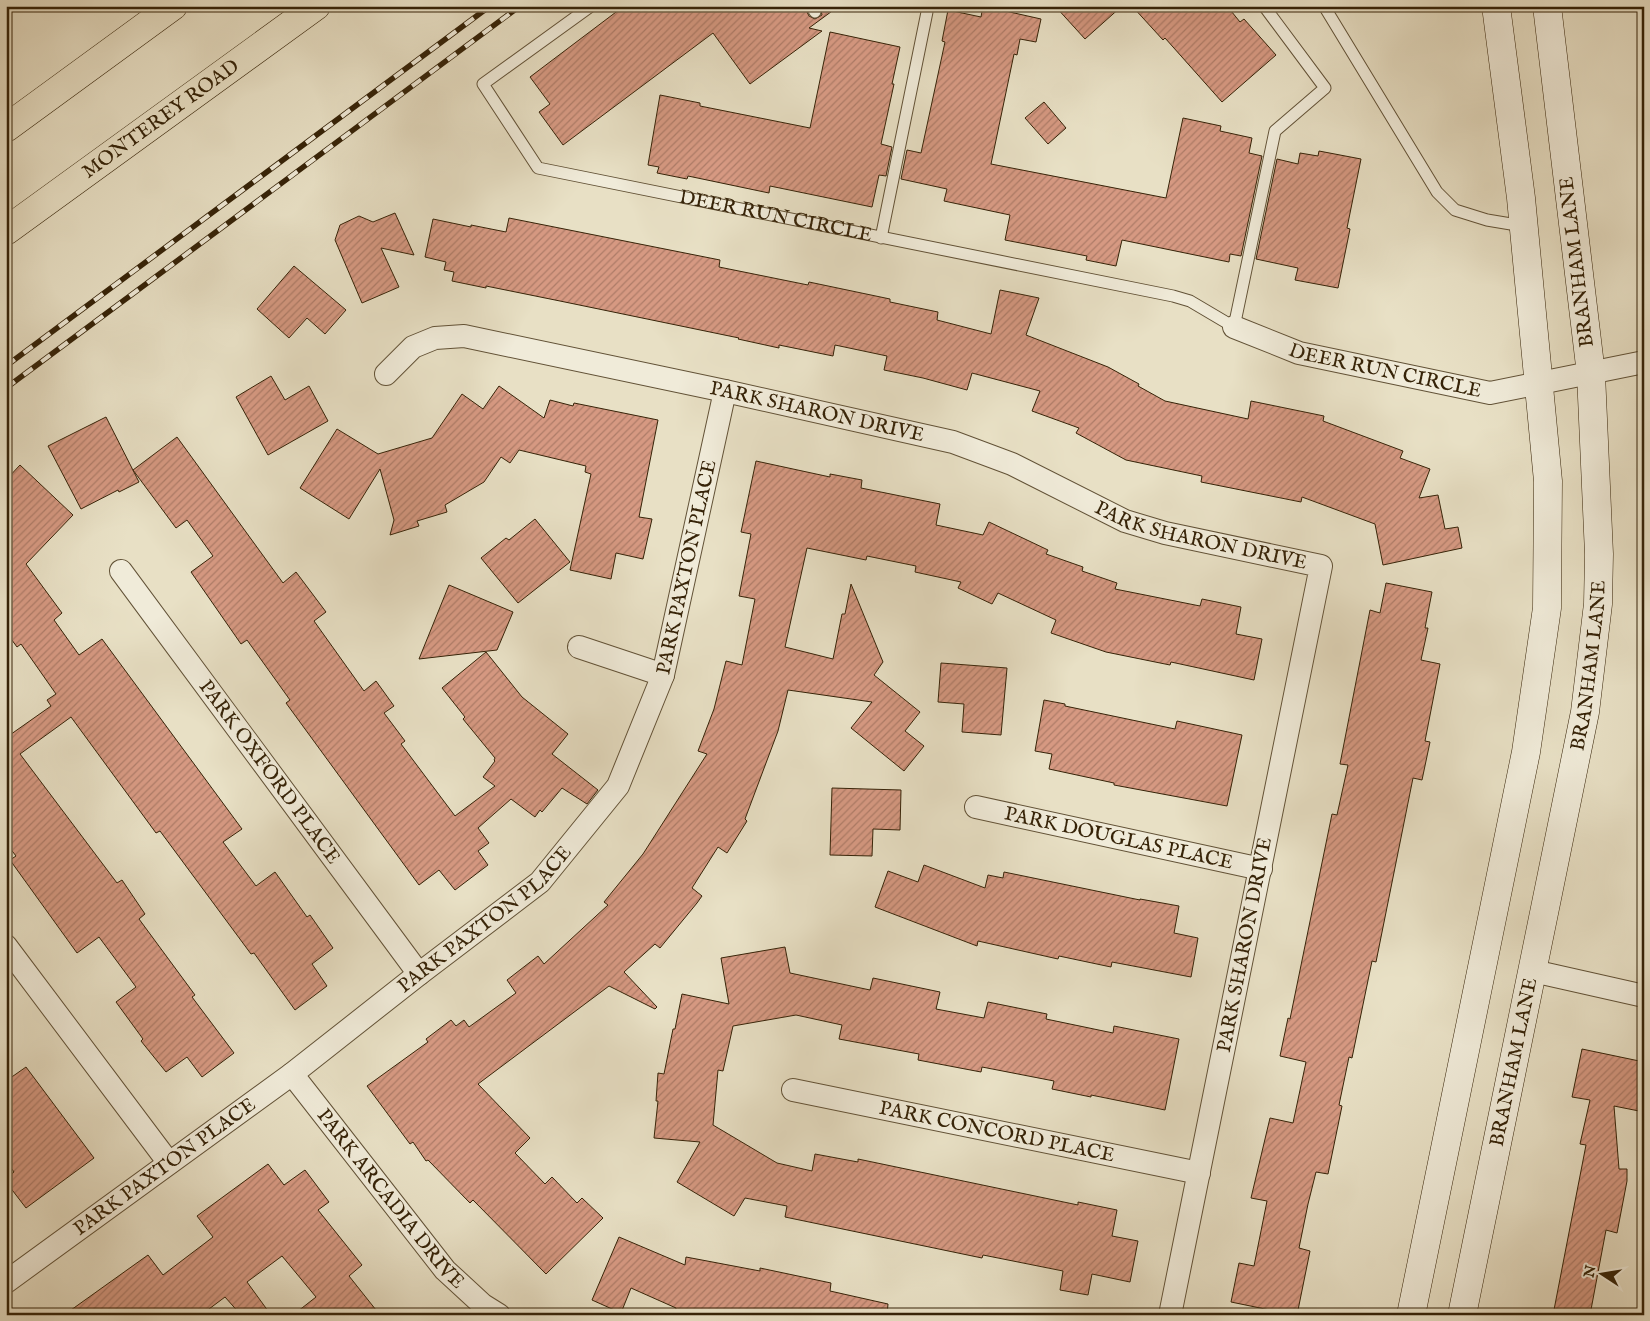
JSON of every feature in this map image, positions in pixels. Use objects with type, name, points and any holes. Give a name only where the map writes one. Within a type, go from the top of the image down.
[{"type":"main road","points":[[6,128],[173,6]]},
{"type":"main road","name":"MONTEREY ROAD","points":[[6,231],[316,6]]},
{"type":"main road","points":[[1411,1315],[1526,752],[1545,618],[1548,481],[1540,383],[1523,226],[1496,6]]},
{"type":"main road","name":"BRANHAM LANE","points":[[1462,1315],[1585,712],[1598,604],[1600,554],[1591,374],[1547,6]]},
{"type":"street","name":"DEER RUN CIRCLE","points":[[1234,327],[1299,353],[1490,393],[1644,362]]},
{"type":"street","name":"PARK SHARON DRIVE","points":[[386,374],[413,347],[435,338],[464,336],[725,391],[953,442],[1012,464],[1125,521],[1165,534],[1321,566],[1170,1315]]},
{"type":"street","name":"PARK PAXTON PLACE","points":[[6,1282],[292,1074],[540,882],[618,786],[664,674],[725,391]]},
{"type":"street","name":"PARK OXFORD PLACE","points":[[120,571],[419,974]]},
{"type":"street","points":[[579,647],[664,674]]},
{"type":"street","name":"PARK DOUGLAS PLACE","points":[[976,807],[1260,869]]},
{"type":"street","points":[[6,946],[168,1163]]},
{"type":"street","points":[[1533,971],[1644,996]]},
{"type":"street","name":"PARK ARCADIA DRIVE","points":[[292,1074],[445,1270],[483,1305],[498,1315]]},
{"type":"street","name":"PARK CONCORD PLACE","points":[[793,1090],[1199,1173]]},
{"type":"lane","name":"DEER RUN CIRCLE","points":[[591,6],[483,84],[538,168],[1173,296],[1190,301],[1234,327]]},
{"type":"lane","points":[[1234,327],[1276,131],[1325,88],[1264,6]]},
{"type":"lane","points":[[1324,6],[1437,192],[1455,210],[1487,220],[1523,226]]},
{"type":"lane","points":[[882,238],[927,12]]},
{"type":"building","points":[[624,6],[804,6],[809,16],[815,19],[822,15],[820,6],[839,6],[809,28],[822,31],[750,84],[713,33],[563,145],[539,112],[550,104],[530,77]]},
{"type":"building","points":[[983,6],[1041,19],[1036,42],[1020,39],[1017,55],[1014,54],[991,164],[1166,198],[1183,118],[1221,126],[1220,131],[1252,138],[1249,153],[1262,156],[1241,256],[1230,254],[1229,262],[1122,240],[1116,266],[1086,260],[1087,256],[1005,240],[1010,215],[944,201],[947,189],[901,179],[907,150],[921,153],[945,42],[942,41],[948,10],[981,17]]},
{"type":"building","points":[[1055,6],[1122,6],[1085,39]]},
{"type":"building","points":[[1132,6],[1227,6],[1240,22],[1244,19],[1276,55],[1222,102],[1165,38],[1163,40]]},
{"type":"building","points":[[830,32],[900,47],[881,144],[892,147],[886,176],[879,175],[872,207],[770,186],[769,193],[688,176],[687,179],[657,173],[659,167],[648,165],[660,95],[700,103],[700,106],[810,128]]},
{"type":"building","points":[[1044,102],[1066,128],[1048,144],[1025,118]]},
{"type":"building","points":[[1319,151],[1361,159],[1347,228],[1350,229],[1338,288],[1295,280],[1298,268],[1256,259],[1277,159],[1298,164],[1300,153],[1318,156]]},
{"type":"building","points":[[395,213],[414,255],[381,248],[399,287],[362,303],[335,240],[340,225],[359,216],[373,222]]},
{"type":"building","points":[[509,218],[720,260],[719,267],[808,285],[809,282],[890,299],[890,302],[938,312],[937,320],[991,334],[1000,290],[1039,298],[1026,335],[1108,367],[1165,401],[1248,419],[1251,401],[1324,416],[1323,421],[1403,451],[1400,458],[1430,469],[1419,498],[1438,495],[1445,529],[1458,527],[1462,548],[1383,565],[1375,524],[1302,497],[1301,502],[1201,482],[1202,476],[1126,460],[1076,433],[1079,428],[1032,411],[1040,391],[972,373],[967,390],[884,370],[887,356],[835,345],[833,356],[779,345],[779,348],[560,301],[452,281],[454,272],[444,270],[446,262],[425,257],[433,219],[506,232]]},
{"type":"building","points":[[294,266],[346,310],[325,334],[307,318],[289,338],[257,309]]},
{"type":"building","points":[[271,376],[285,400],[309,386],[328,421],[268,455],[236,397]]},
{"type":"building","points":[[499,386],[544,418],[550,400],[573,406],[574,403],[658,420],[639,517],[652,519],[643,559],[616,553],[611,579],[570,570],[591,474],[585,472],[586,466],[519,450],[510,463],[501,457],[484,482],[445,505],[447,512],[417,521],[419,526],[390,535],[394,520],[380,469],[349,519],[300,488],[337,429],[378,454],[432,438],[462,394],[483,409]]},
{"type":"building","points":[[106,417],[139,482],[119,492],[118,490],[81,509],[48,446]]},
{"type":"building","points":[[177,437],[283,583],[296,572],[326,612],[314,621],[364,691],[376,681],[394,706],[384,713],[405,741],[401,744],[455,816],[495,786],[483,777],[495,761],[495,758],[463,719],[465,717],[442,688],[486,652],[522,697],[568,734],[552,754],[598,790],[587,804],[562,788],[542,812],[540,810],[535,817],[511,799],[478,828],[489,843],[478,851],[488,865],[455,890],[439,870],[419,885],[286,703],[290,700],[247,640],[241,644],[191,572],[213,556],[187,520],[176,528],[133,470]]},
{"type":"building","points":[[756,461],[830,477],[830,474],[862,480],[861,488],[940,504],[936,525],[983,535],[989,522],[1048,550],[1046,554],[1083,567],[1082,571],[1117,583],[1115,589],[1200,606],[1202,599],[1241,607],[1236,634],[1262,639],[1254,680],[1171,662],[1170,665],[1106,652],[1051,633],[1056,620],[998,593],[992,604],[958,588],[961,582],[915,572],[916,566],[867,556],[866,560],[807,548],[785,647],[833,659],[842,614],[845,614],[851,584],[883,662],[874,675],[920,712],[905,731],[924,746],[904,771],[851,728],[872,702],[788,690],[778,731],[745,819],[747,821],[727,853],[718,847],[692,888],[702,896],[697,903],[660,948],[655,944],[624,972],[657,1007],[655,1009],[609,986],[478,1084],[530,1138],[515,1153],[545,1184],[552,1177],[577,1203],[582,1198],[603,1218],[546,1274],[473,1200],[470,1203],[428,1160],[426,1161],[413,1142],[410,1144],[367,1086],[428,1042],[426,1039],[451,1020],[456,1026],[464,1020],[469,1027],[516,993],[507,980],[538,956],[544,964],[608,905],[604,902],[643,854],[707,754],[698,751],[714,709],[726,661],[742,665],[755,599],[739,596],[751,534],[741,532]]},
{"type":"building","points":[[20,465],[73,515],[26,564],[62,613],[54,620],[79,655],[102,639],[242,829],[223,842],[256,886],[275,872],[307,917],[310,915],[333,948],[312,964],[327,986],[295,1010],[254,953],[251,954],[160,831],[156,833],[71,717],[20,754],[117,883],[122,880],[145,914],[139,919],[195,995],[192,997],[234,1053],[202,1077],[187,1057],[166,1072],[141,1041],[143,1039],[116,1002],[136,987],[99,937],[77,953],[10,860],[16,856],[6,843],[6,736],[51,706],[47,700],[56,694],[21,644],[17,647],[6,632],[6,480]]},
{"type":"building","points":[[535,519],[570,562],[518,603],[481,558],[506,538],[509,540]]},
{"type":"building","points":[[1386,583],[1432,592],[1425,628],[1428,628],[1421,660],[1440,664],[1425,741],[1430,742],[1422,780],[1413,778],[1376,962],[1372,961],[1352,1058],[1349,1057],[1339,1105],[1342,1106],[1328,1174],[1316,1172],[1308,1204],[1299,1248],[1310,1251],[1297,1315],[1294,1315],[1231,1302],[1239,1263],[1254,1266],[1267,1201],[1251,1198],[1270,1118],[1293,1123],[1306,1062],[1280,1056],[1288,1018],[1290,1019],[1332,814],[1337,815],[1348,765],[1340,764],[1370,610],[1380,613]]},
{"type":"building","points":[[449,585],[513,612],[497,650],[419,659]]},
{"type":"building","points":[[941,663],[1007,668],[1001,735],[962,732],[964,704],[938,702]]},
{"type":"building","points":[[1044,700],[1175,729],[1177,721],[1242,735],[1227,806],[1114,785],[1114,783],[1049,769],[1052,754],[1035,751]]},
{"type":"building","points":[[832,788],[901,790],[900,830],[873,829],[872,856],[830,855]]},
{"type":"building","points":[[924,865],[985,888],[988,875],[1003,878],[1004,872],[1140,900],[1179,906],[1174,933],[1198,938],[1191,977],[1112,962],[1111,967],[1059,956],[1058,959],[978,941],[977,946],[875,907],[888,871],[918,882]]},
{"type":"building","points":[[785,947],[790,973],[870,990],[873,978],[940,992],[936,1009],[984,1018],[988,1002],[1047,1014],[1046,1019],[1113,1033],[1114,1026],[1179,1039],[1165,1110],[1052,1089],[1054,1081],[982,1067],[981,1072],[918,1060],[919,1054],[839,1039],[842,1025],[796,1015],[733,1026],[723,1071],[718,1070],[713,1125],[777,1163],[812,1171],[815,1154],[858,1162],[858,1159],[1078,1205],[1078,1202],[1117,1210],[1112,1236],[1138,1241],[1130,1282],[1092,1274],[1088,1295],[1060,1290],[1063,1271],[983,1255],[982,1258],[785,1217],[787,1206],[745,1198],[734,1216],[677,1182],[700,1142],[654,1138],[658,1101],[656,1101],[658,1073],[664,1074],[682,994],[729,1004],[721,958]]},
{"type":"building","points":[[1582,1049],[1644,1062],[1644,1112],[1614,1106],[1619,1169],[1627,1169],[1627,1181],[1617,1233],[1606,1230],[1590,1315],[1553,1315],[1586,1145],[1580,1144],[1590,1100],[1572,1097]]},
{"type":"building","points":[[26,1067],[94,1158],[26,1208],[6,1182],[6,1178],[14,1172],[6,1161],[6,1081]]},
{"type":"building","points":[[268,1164],[284,1185],[305,1170],[329,1202],[318,1210],[362,1265],[349,1276],[380,1315],[293,1315],[316,1297],[282,1256],[247,1282],[271,1315],[241,1315],[225,1297],[201,1315],[64,1315],[148,1255],[163,1275],[213,1237],[197,1216]]},
{"type":"building","points":[[619,1237],[685,1265],[686,1257],[760,1271],[760,1268],[831,1283],[830,1291],[888,1304],[887,1315],[675,1315],[676,1308],[631,1288],[621,1313],[592,1300]]},
{"type":"railway","points":[[6,366],[490,6]]},
{"type":"railway","points":[[6,388],[520,6]]}]
